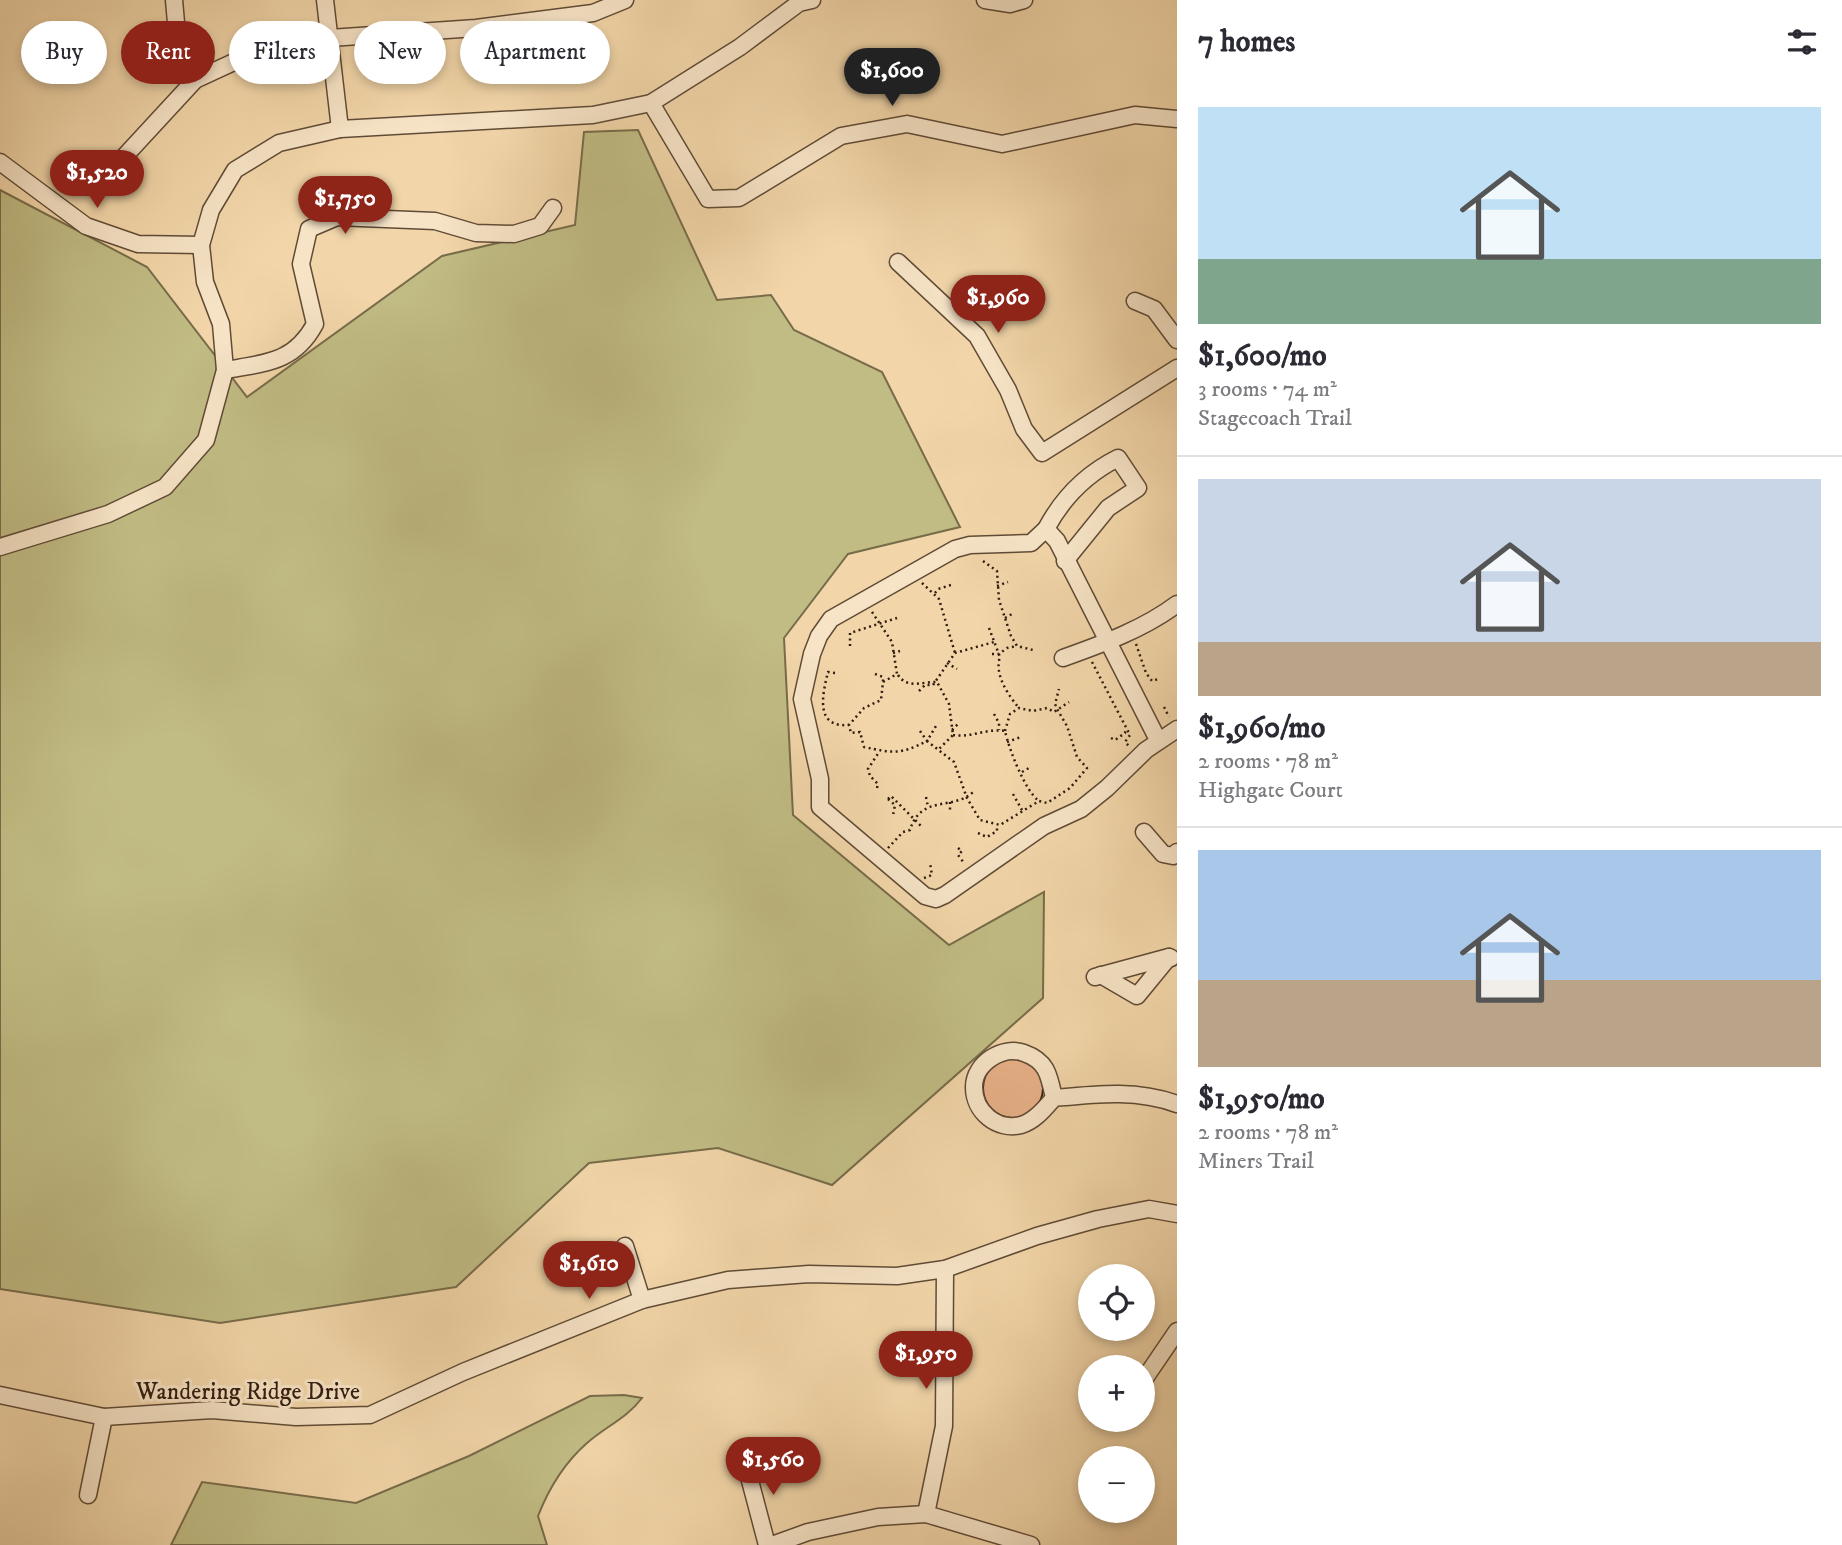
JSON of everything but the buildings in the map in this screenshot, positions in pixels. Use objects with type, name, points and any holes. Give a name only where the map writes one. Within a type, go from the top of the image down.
[{"type":"street","points":[[174,0],[176,21]]},
{"type":"street","points":[[325,0],[328,21]]},
{"type":"street","points":[[340,36],[476,29],[593,13],[625,0]]},
{"type":"street","points":[[0,547],[108,514],[165,487],[206,440],[225,370],[221,324],[205,282],[201,246],[211,210],[235,170],[279,144],[340,129],[593,115],[651,103],[740,47],[799,3],[812,0]]},
{"type":"street","points":[[985,0],[1010,4],[1024,0]]},
{"type":"street","points":[[123,158],[191,84]]},
{"type":"street","points":[[335,84],[340,129]]},
{"type":"street","points":[[651,103],[708,199],[740,198],[841,136],[907,124],[1002,144],[1135,115],[1177,119]]},
{"type":"street","points":[[0,162],[86,226],[138,244],[201,246]]},
{"type":"street","points":[[225,370],[275,361],[305,342],[315,324],[301,264],[309,229],[337,217],[435,221],[476,233],[514,234],[540,226],[553,208]]},
{"type":"street","points":[[898,262],[977,336],[1008,390],[1024,429],[1042,453],[1177,368]]},
{"type":"street","points":[[1135,301],[1154,309],[1177,340]]},
{"type":"street","points":[[1065,561],[1108,508],[1138,488],[1118,458],[1095,469],[1078,484],[1053,515],[1046,529],[1031,543],[970,545],[955,549],[831,619],[812,654],[802,699],[820,779],[820,807],[925,896],[936,899],[1044,826],[1081,809],[1158,740],[1177,729]]},
{"type":"street","points":[[1046,529],[1057,541],[1158,740]]},
{"type":"street","points":[[1063,658],[1107,642],[1163,614],[1177,604]]},
{"type":"street","points":[[1144,832],[1163,854],[1173,856],[1177,852]]},
{"type":"street","points":[[1173,960],[1138,996],[1097,976],[1173,960]]},
{"type":"street","points":[[1054,1098],[1048,1069],[1035,1057],[1014,1049],[998,1052],[980,1069],[974,1087],[980,1110],[990,1121],[1007,1126],[1022,1125],[1036,1117],[1054,1098],[1104,1093],[1136,1094],[1177,1104]]},
{"type":"street","name":"Wandering Ridge Drive","points":[[0,1395],[104,1417],[212,1410],[296,1417],[370,1415],[463,1372],[642,1300],[728,1280],[809,1274],[897,1276],[945,1269],[1037,1236],[1098,1219],[1149,1209],[1177,1214]]},
{"type":"street","points":[[625,1246],[642,1300]]},
{"type":"street","points":[[926,1514],[944,1426],[945,1269]]},
{"type":"street","points":[[1155,1363],[1177,1331]]},
{"type":"street","points":[[88,1495],[104,1417]]},
{"type":"street","points":[[750,1451],[748,1474],[769,1545],[808,1532],[878,1517],[926,1514],[1031,1545]]},
{"type":"path","points":[[983,561],[997,571],[1004,618],[1017,646]]},
{"type":"path","points":[[917,571],[924,587],[935,593],[955,653]]},
{"type":"path","points":[[998,586],[1008,582]]},
{"type":"path","points":[[935,593],[938,589],[951,585]]},
{"type":"path","points":[[866,600],[892,642],[897,674],[902,681],[913,685],[935,682]]},
{"type":"path","points":[[1004,618],[1012,614]]},
{"type":"path","points":[[850,646],[850,633],[897,618]]},
{"type":"path","points":[[945,620],[951,618]]},
{"type":"path","points":[[989,628],[999,654],[1002,682],[1019,708]]},
{"type":"path","points":[[943,631],[948,631]]},
{"type":"path","points":[[1134,641],[1146,673],[1152,681],[1158,679]]},
{"type":"path","points":[[919,691],[925,685],[933,685],[955,653],[994,642]]},
{"type":"path","points":[[992,654],[999,654],[1007,648],[1017,646],[1033,650]]},
{"type":"path","points":[[1086,650],[1130,735],[1125,742],[1138,757]]},
{"type":"path","points":[[893,653],[900,651]]},
{"type":"path","points":[[947,663],[957,669]]},
{"type":"path","points":[[835,674],[828,672],[825,715],[833,726],[849,725],[864,708],[881,700],[883,677],[876,674]]},
{"type":"path","points":[[883,682],[897,674]]},
{"type":"path","points":[[1101,685],[1102,680]]},
{"type":"path","points":[[935,682],[949,705],[953,732]]},
{"type":"path","points":[[1059,689],[1055,704],[1057,709],[1067,726],[1077,757],[1087,768],[1070,788],[1044,804],[1029,791],[1015,762],[1005,731],[1010,714],[1019,708],[1034,711],[1047,708],[1054,712],[1057,709],[1069,702]]},
{"type":"path","points":[[949,705],[955,701]]},
{"type":"path","points":[[994,714],[999,730]]},
{"type":"path","points":[[939,749],[958,724]]},
{"type":"path","points":[[849,725],[851,733],[860,732],[864,747],[879,752],[902,753],[927,741],[936,726]]},
{"type":"path","points":[[1111,738],[1115,740],[1121,737],[1126,728]]},
{"type":"path","points":[[953,732],[964,736],[985,730],[1005,731]]},
{"type":"path","points":[[920,731],[927,741],[954,762],[967,798],[980,820],[998,825],[1039,801]]},
{"type":"path","points":[[1007,742],[1021,737]]},
{"type":"path","points":[[1063,741],[1069,738]]},
{"type":"path","points":[[877,789],[878,784],[870,776],[868,769],[879,752]]},
{"type":"path","points":[[1009,763],[1015,762]]},
{"type":"path","points":[[1022,772],[1029,768]]},
{"type":"path","points":[[890,846],[903,832],[910,830],[914,819],[928,807],[967,798],[973,792]]},
{"type":"path","points":[[1013,793],[1022,810]]},
{"type":"path","points":[[893,815],[895,804],[888,799],[891,796],[921,826]]},
{"type":"path","points":[[926,797],[928,807]]},
{"type":"path","points":[[950,802],[950,811]]},
{"type":"path","points":[[978,833],[991,836],[997,831],[998,825]]},
{"type":"path","points":[[958,848],[962,851],[958,855],[973,876]]},
{"type":"shaded area","points":[[638,130],[717,300],[771,295],[794,330],[882,372],[960,527],[848,554],[784,638],[793,815],[949,945],[1044,892],[1043,998],[832,1185],[718,1148],[589,1163],[456,1287],[220,1323],[0,1289],[0,190],[147,267],[247,397],[442,256],[575,225],[584,132]]},
{"type":"shaded area","points":[[624,1395],[642,1398],[630,1411],[578,1451],[547,1496],[538,1516],[547,1545],[171,1545],[202,1482],[356,1503],[469,1456],[590,1396]]}]
